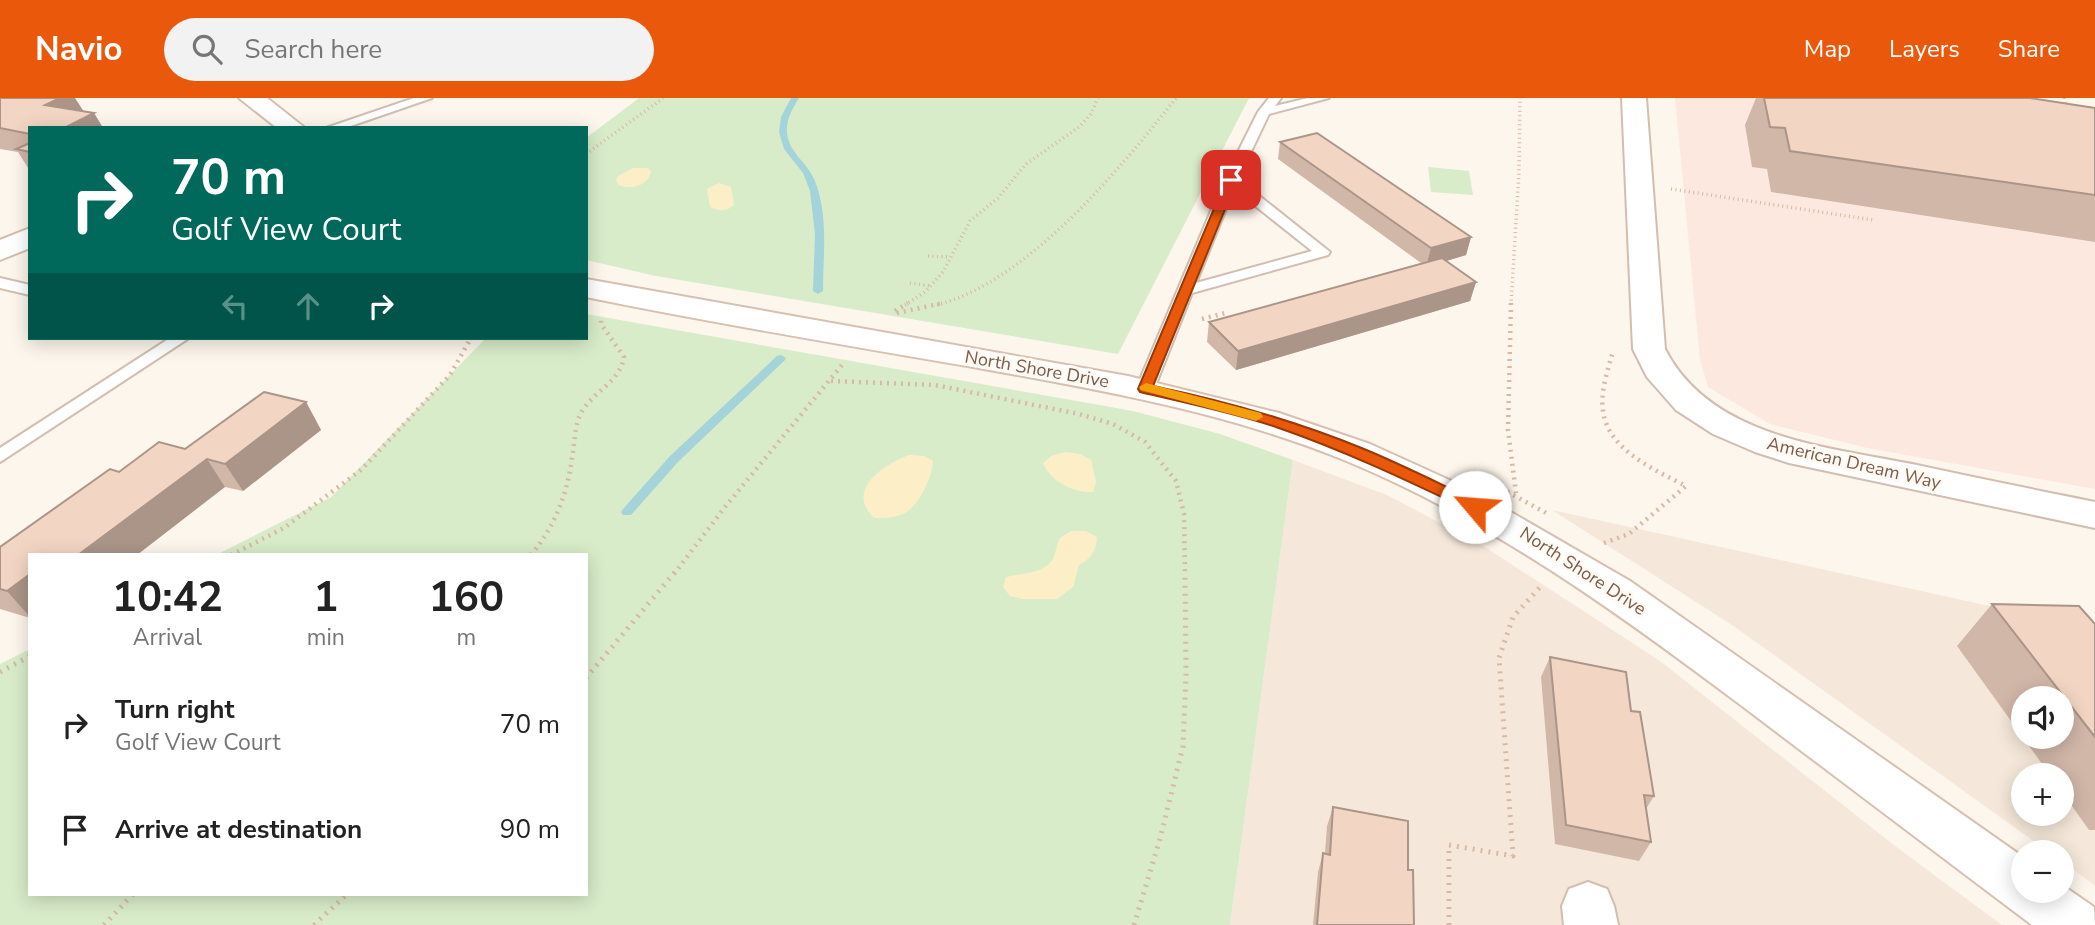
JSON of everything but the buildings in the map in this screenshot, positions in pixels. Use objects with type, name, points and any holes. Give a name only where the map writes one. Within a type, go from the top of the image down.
[{"type":"street","points":[[251,98],[290,126]]},
{"type":"street","name":"American Dream Way","points":[[1634,98],[1650,349],[1665,381],[1686,402],[1749,438],[1789,451],[2095,515]]},
{"type":"street","points":[[0,251],[28,238]]},
{"type":"street","name":"North Shore Drive","points":[[593,302],[1145,389],[1202,401],[1280,424],[1359,452],[1433,485],[1517,528],[1632,601],[2011,878]]},
{"type":"street","points":[[2045,903],[2075,925]]},
{"type":"lane","points":[[338,126],[426,98]]},
{"type":"lane","points":[[1145,389],[1231,180],[1264,112],[1275,98]]},
{"type":"lane","points":[[1264,112],[1323,98]]},
{"type":"lane","points":[[1187,290],[1323,252],[1231,180]]},
{"type":"lane","points":[[0,283],[28,290]]},
{"type":"lane","points":[[0,456],[178,340]]},
{"type":"path","points":[[588,152],[663,98]]},
{"type":"path","points":[[1098,98],[1079,127],[1026,164],[998,198],[970,221],[943,272],[931,286],[891,314],[964,296],[998,277],[1033,250],[1094,191],[1151,130],[1176,98]]},
{"type":"path","points":[[1520,98],[1522,164],[1507,341],[1508,466],[1518,500],[1537,510]]},
{"type":"path","points":[[2064,98],[2067,113]]},
{"type":"path","points":[[1640,184],[1873,220]]},
{"type":"path","points":[[928,256],[950,257]]},
{"type":"path","points":[[910,283],[931,286]]},
{"type":"path","points":[[532,553],[558,519],[566,497],[578,419],[592,396],[611,382],[624,367],[624,357],[601,324],[593,302]]},
{"type":"path","points":[[235,553],[284,528],[362,469],[450,375],[470,340]]},
{"type":"path","points":[[588,676],[657,596],[725,507],[845,361]]},
{"type":"path","points":[[831,381],[935,386],[1079,414],[1113,424],[1145,442],[1176,481],[1184,514],[1186,675],[1183,746],[1160,839],[1134,925]]},
{"type":"path","points":[[1495,485],[1548,514]]},
{"type":"path","points":[[1530,579],[1541,585]]},
{"type":"path","points":[[0,672],[28,657]]},
{"type":"path","points":[[104,925],[131,896]]},
{"type":"path","points":[[314,925],[345,896]]},
{"type":"shaded area","points":[[1675,98],[1834,98],[2095,145],[2095,489],[1867,448],[1770,424],[1708,387],[1700,360]]},
{"type":"shaded area","points":[[1293,460],[1387,495],[1482,545],[1660,661],[1899,849],[2002,925],[1230,925]]},
{"type":"shaded area","points":[[1552,510],[2095,629],[2095,886],[2074,870],[2074,840],[2032,840],[2013,826],[2074,826],[2074,763],[2011,763],[2011,825],[1732,625]]},
{"type":"green space","points":[[639,98],[1249,98],[1118,354],[656,276],[588,260],[588,136]]},
{"type":"green space","points":[[1428,167],[1469,171],[1473,195],[1431,192]]},
{"type":"green space","points":[[588,314],[1133,411],[1220,434],[1293,460],[1230,925],[0,925],[0,664],[28,650],[28,896],[588,896],[588,553],[220,553],[331,497],[484,340],[588,340]]},
{"type":"sand","points":[[633,168],[648,168],[651,172],[643,184],[629,187],[619,185],[616,181],[618,176]]},
{"type":"sand","points":[[719,183],[731,187],[734,205],[725,210],[710,207],[707,189]]},
{"type":"sand","points":[[1065,452],[1080,454],[1091,460],[1096,482],[1093,492],[1078,491],[1064,485],[1047,470],[1043,463],[1051,456]]},
{"type":"sand","points":[[909,455],[924,456],[933,461],[924,491],[903,514],[874,518],[866,508],[865,488],[888,465]]},
{"type":"sand","points":[[1071,531],[1086,531],[1097,537],[1092,554],[1079,565],[1073,587],[1057,599],[1023,599],[1010,596],[1003,587],[1006,577],[1044,568],[1053,559],[1060,538]]},
{"type":"waterway","points":[[795,98],[785,117],[783,132],[788,149],[807,173],[814,191],[819,234],[818,291]]},
{"type":"waterway","points":[[627,512],[674,459],[781,358]]},
{"type":"slow traffic","points":[[1146,387],[1145,389],[1202,401],[1256,417]]},
{"type":"route","points":[[1231,180],[1145,389],[1202,401],[1280,424],[1359,452],[1475,507]]}]
